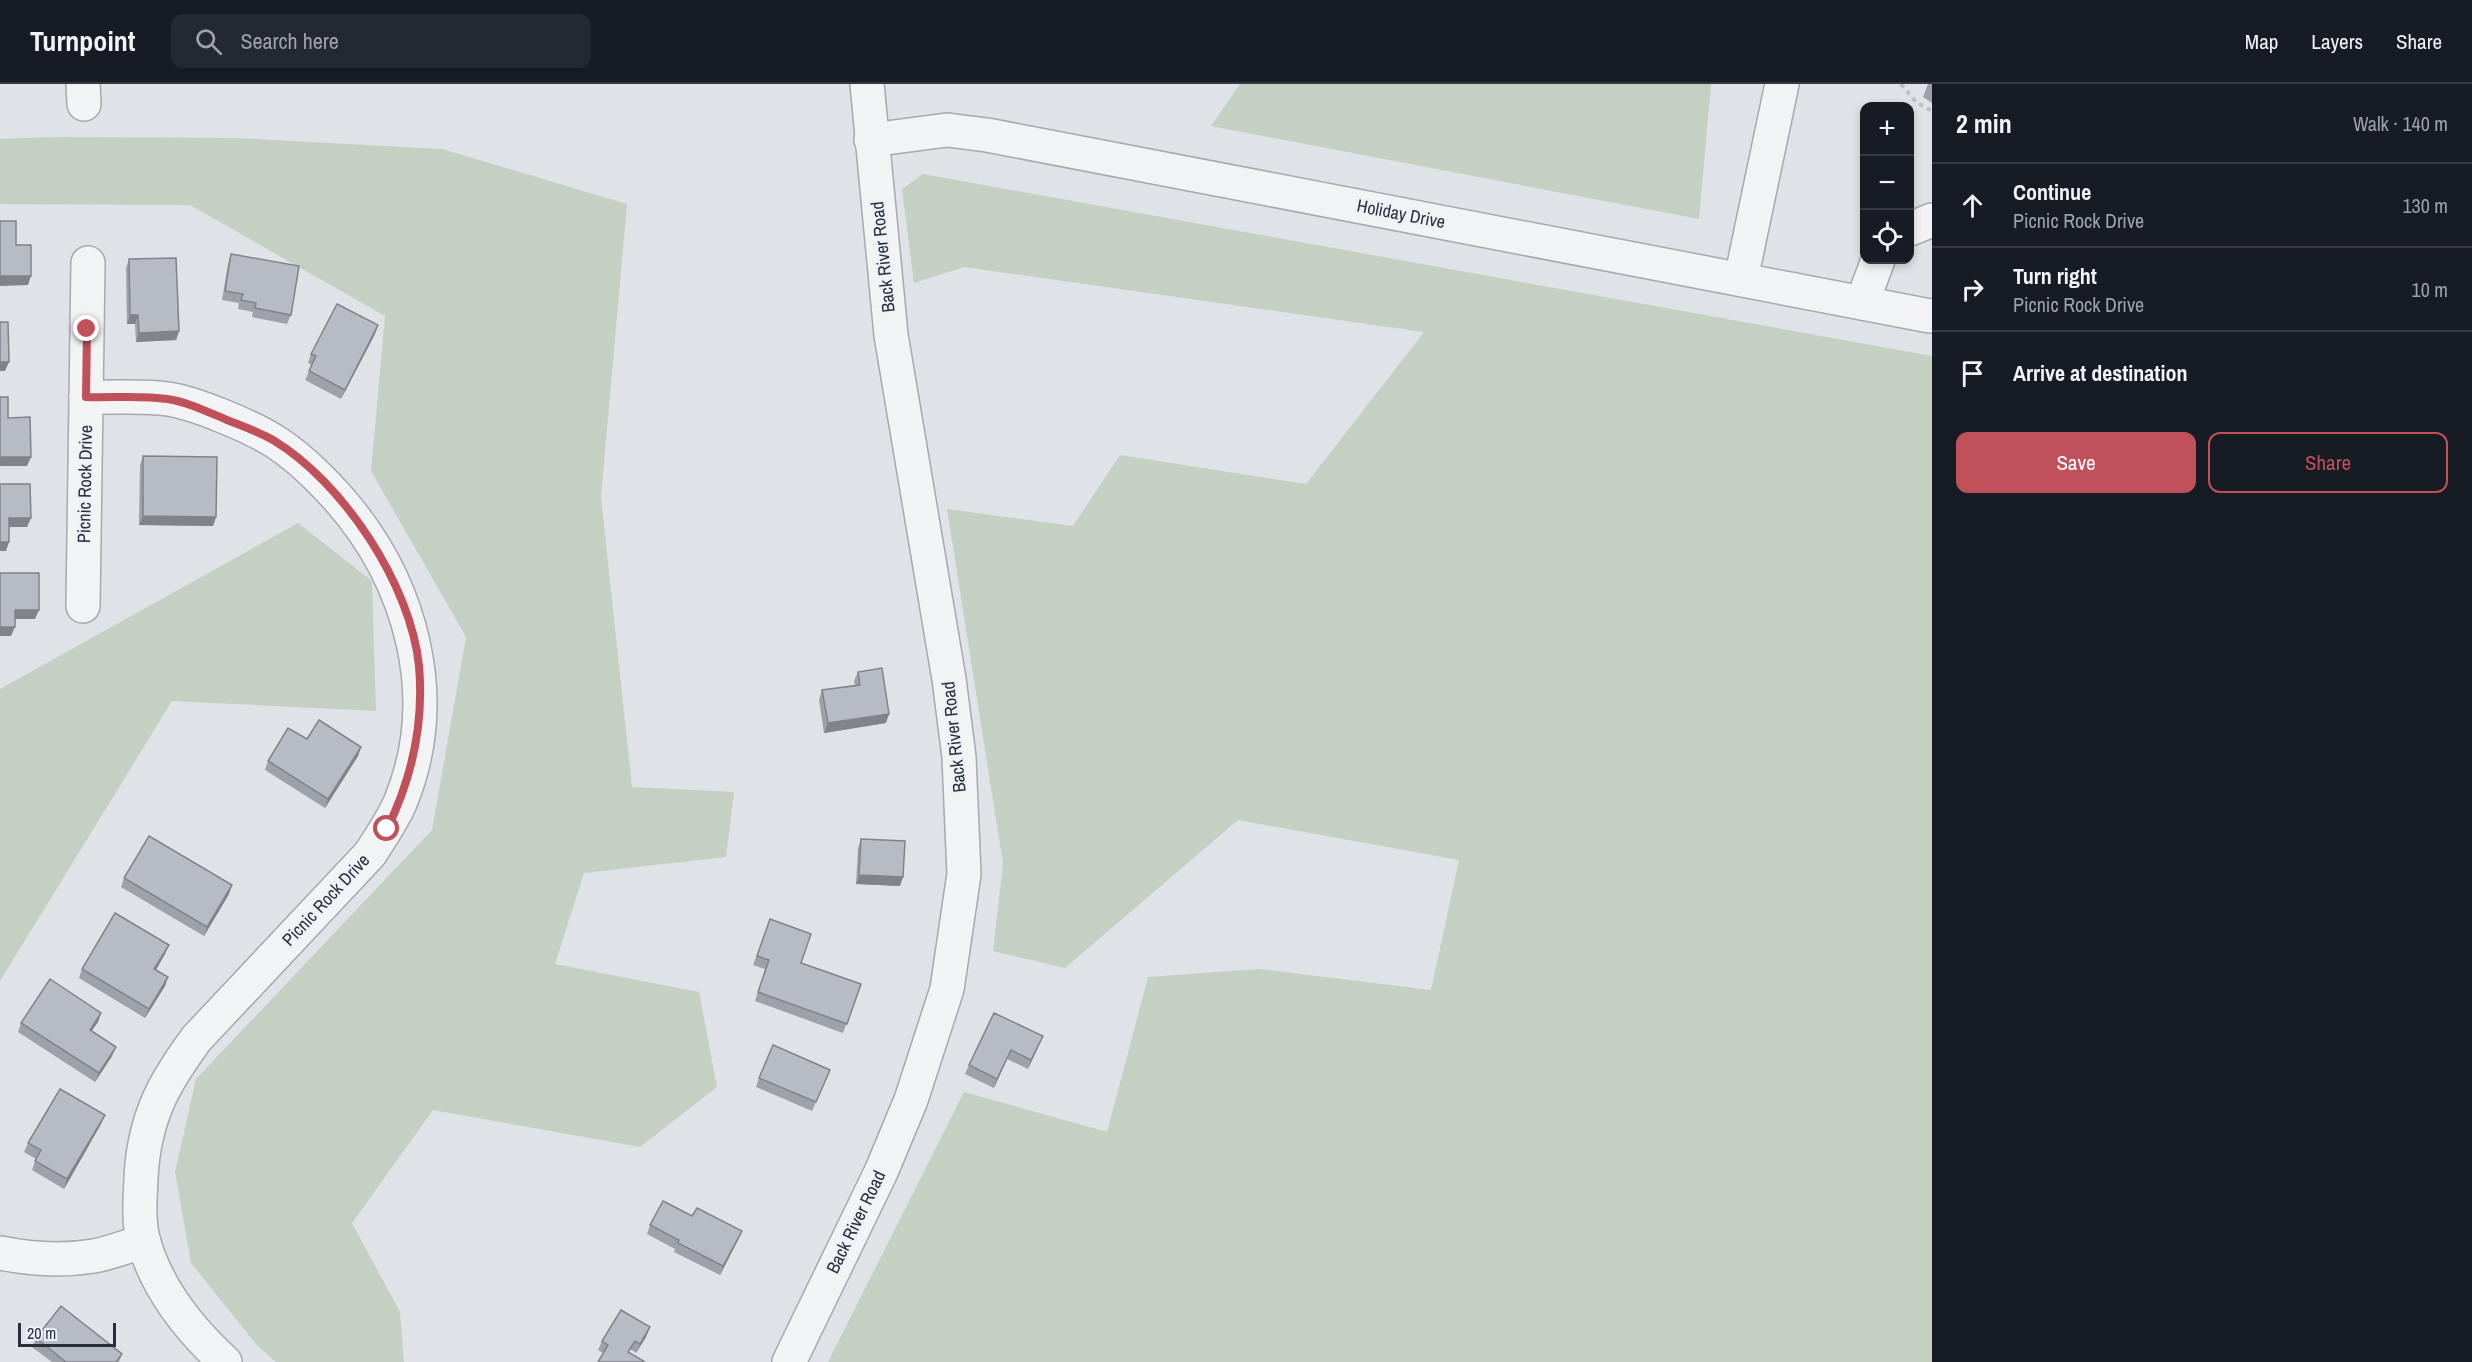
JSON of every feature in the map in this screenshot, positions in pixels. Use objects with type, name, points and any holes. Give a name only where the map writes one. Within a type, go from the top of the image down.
[{"type":"street","name":"Back River Road","points":[[789,1362],[881,1172],[910,1100],[947,989],[964,874],[959,757],[955,724],[891,335],[867,84]]},
{"type":"street","points":[[1741,279],[1782,84]]},
{"type":"street","name":"Holiday Drive","points":[[871,140],[948,130],[987,135],[1930,316]]},
{"type":"street","points":[[1914,227],[1932,220]]},
{"type":"street","name":"Picnic Rock Drive","points":[[83,606],[88,263]]},
{"type":"street","points":[[1862,303],[1877,264]]},
{"type":"street","name":"Picnic Rock Drive","points":[[86,397],[168,399],[207,411],[273,440],[300,461],[352,514],[392,578],[410,621],[418,666],[416,744],[400,802],[387,829],[370,854],[197,1038],[174,1070],[160,1097],[148,1132],[142,1166],[140,1206],[144,1242],[156,1271],[176,1308],[198,1338],[225,1362]]},
{"type":"street","points":[[0,1253],[20,1257],[56,1259],[94,1256],[144,1242]]},
{"type":"path","points":[[1900,84],[1916,102],[1932,111]]},
{"type":"green space","points":[[1240,84],[1711,84],[1699,219],[1211,126]]},
{"type":"green space","points":[[235,138],[442,149],[627,204],[601,497],[632,787],[734,792],[726,857],[584,873],[555,964],[699,992],[717,1087],[640,1147],[433,1110],[352,1223],[400,1312],[404,1362],[276,1362],[256,1344],[191,1263],[175,1172],[196,1079],[432,830],[466,637],[371,471],[385,316],[190,205],[0,204],[0,139]]},
{"type":"green space","points":[[923,174],[1932,356],[1932,1362],[828,1362],[964,1092],[1107,1132],[1148,977],[1259,969],[1431,990],[1459,860],[1238,820],[1065,968],[993,951],[1003,864],[947,509],[1073,526],[1120,455],[1306,484],[1424,332],[964,267],[914,283],[902,189]]},
{"type":"green space","points":[[298,523],[372,581],[376,711],[172,701],[0,981],[0,689]]},
{"type":"building","points":[[0,221],[16,221],[16,245],[31,245],[31,276],[0,276]]},
{"type":"building","points":[[231,254],[299,266],[291,315],[255,308],[256,303],[241,300],[243,294],[225,291]]},
{"type":"building","points":[[176,258],[179,331],[139,333],[138,315],[130,315],[129,259]]},
{"type":"building","points":[[337,304],[378,325],[345,390],[309,371],[316,356],[311,354]]},
{"type":"building","points":[[0,322],[8,322],[9,362],[0,362]]},
{"type":"building","points":[[0,397],[8,397],[8,418],[30,417],[31,457],[0,457]]},
{"type":"building","points":[[143,456],[217,457],[216,517],[143,516]]},
{"type":"building","points":[[0,484],[30,484],[31,518],[9,518],[9,542],[0,542]]},
{"type":"building","points":[[0,573],[39,573],[39,610],[15,610],[15,627],[0,627]]},
{"type":"building","points":[[882,668],[889,714],[828,723],[822,690],[860,685],[858,672]]},
{"type":"building","points":[[319,720],[361,747],[328,799],[268,761],[288,728],[307,739]]},
{"type":"building","points":[[149,836],[232,885],[207,927],[124,878]]},
{"type":"building","points":[[861,839],[905,841],[903,877],[859,875]]},
{"type":"building","points":[[115,913],[169,945],[154,969],[168,977],[149,1009],[82,969]]},
{"type":"building","points":[[770,919],[811,934],[801,963],[861,984],[847,1024],[758,992],[769,960],[757,956]]},
{"type":"building","points":[[50,979],[101,1013],[90,1030],[116,1047],[99,1073],[21,1023]]},
{"type":"building","points":[[994,1013],[1043,1036],[1031,1060],[1011,1050],[997,1079],[969,1065]]},
{"type":"building","points":[[773,1045],[830,1070],[816,1102],[759,1078]]},
{"type":"building","points":[[60,1089],[105,1115],[67,1179],[35,1161],[41,1150],[28,1143]]},
{"type":"building","points":[[663,1201],[692,1216],[697,1208],[742,1231],[723,1266],[678,1243],[679,1240],[650,1225]]},
{"type":"building","points":[[61,1306],[122,1354],[116,1362],[66,1362],[36,1338]]},
{"type":"building","points":[[621,1310],[650,1327],[640,1344],[635,1341],[628,1352],[645,1362],[598,1362],[608,1345],[602,1341]]},
{"type":"route","points":[[87,329],[86,397],[168,399],[207,411],[273,440],[300,461],[328,488],[352,514],[375,549],[392,578],[410,621],[418,666],[419,706],[416,744],[410,774],[387,829]]}]
